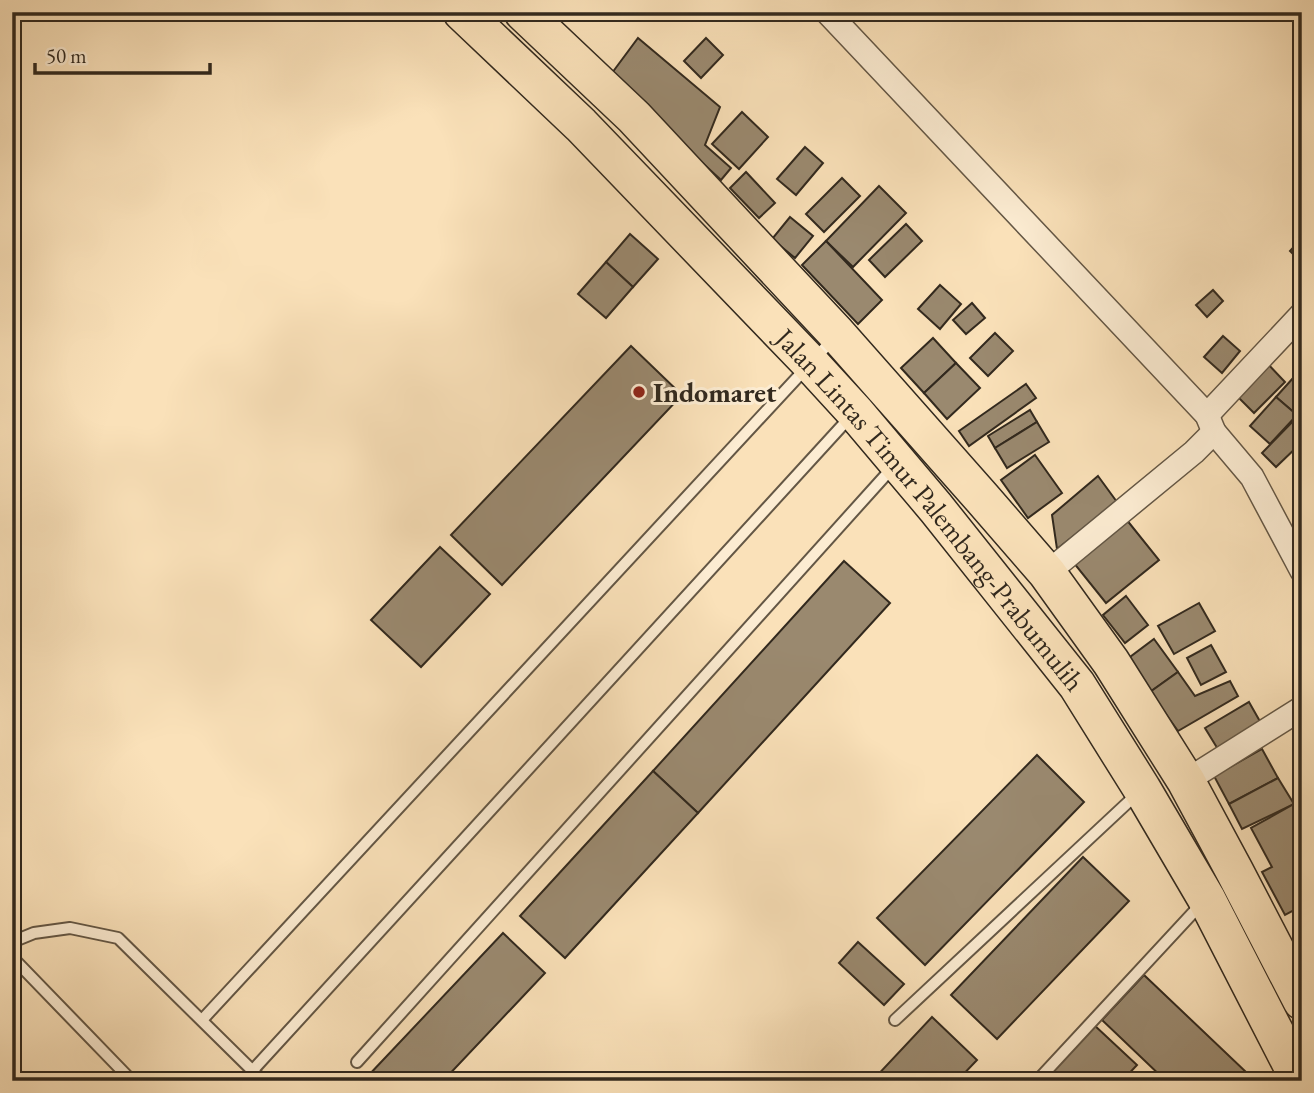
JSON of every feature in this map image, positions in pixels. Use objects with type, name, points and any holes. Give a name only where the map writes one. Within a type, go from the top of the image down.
[{"type":"highway","name":"Jalan Lintas Timur Palembang-Prabumulih","points":[[462,12],[581,125],[811,364],[868,398],[982,498],[1046,573],[1111,662],[1186,780],[1221,885],[1300,1081]]},
{"type":"highway","name":"Jalan Lintas Timur Palembang-Prabumulih","points":[[523,12],[634,117],[837,334],[897,463],[1077,685],[1142,789],[1221,885],[1302,1001]]},
{"type":"street","points":[[827,12],[1210,424],[1252,477],[1302,572]]},
{"type":"street","points":[[1046,573],[1194,452],[1210,424],[1302,314]]},
{"type":"street","points":[[1186,780],[1302,708]]},
{"type":"lane","points":[[202,1020],[837,334]]},
{"type":"lane","points":[[253,1070],[868,398]]},
{"type":"lane","points":[[357,1062],[897,463]]},
{"type":"lane","points":[[895,1020],[1142,789]]},
{"type":"lane","points":[[1037,1081],[1221,885]]},
{"type":"lane","points":[[12,942],[34,933],[70,928],[118,939],[263,1081]]},
{"type":"lane","points":[[12,957],[132,1081]]},
{"type":"building","points":[[638,38],[720,107],[705,145],[731,168],[721,180],[609,77]]},
{"type":"building","points":[[706,38],[723,55],[701,78],[684,61]]},
{"type":"building","points":[[742,112],[768,137],[739,169],[712,144]]},
{"type":"building","points":[[805,147],[823,163],[796,195],[777,179]]},
{"type":"building","points":[[746,172],[775,203],[759,218],[730,188]]},
{"type":"building","points":[[842,178],[860,196],[824,232],[806,214]]},
{"type":"building","points":[[879,186],[906,213],[853,267],[826,241]]},
{"type":"building","points":[[790,217],[813,236],[795,258],[772,239]]},
{"type":"building","points":[[906,224],[922,241],[885,277],[869,260]]},
{"type":"building","points":[[630,234],[658,259],[633,287],[606,262]]},
{"type":"building","points":[[1302,238],[1302,263],[1290,251]]},
{"type":"building","points":[[826,241],[882,300],[858,324],[802,265]]},
{"type":"building","points":[[606,262],[633,287],[606,318],[578,294]]},
{"type":"building","points":[[940,285],[961,304],[940,329],[918,309]]},
{"type":"building","points":[[1213,290],[1223,301],[1207,317],[1196,305]]},
{"type":"building","points":[[972,303],[985,318],[966,334],[953,320]]},
{"type":"building","points":[[995,333],[1013,351],[988,376],[970,358]]},
{"type":"building","points":[[1223,336],[1240,351],[1222,373],[1204,357]]},
{"type":"building","points":[[933,338],[956,363],[924,393],[901,368]]},
{"type":"building","points":[[631,346],[682,395],[502,585],[451,535]]},
{"type":"building","points":[[1265,361],[1285,382],[1254,413],[1234,393]]},
{"type":"building","points":[[956,363],[980,388],[947,419],[924,393]]},
{"type":"building","points":[[1302,369],[1302,384],[1294,377]]},
{"type":"building","points":[[1294,377],[1302,384],[1302,409],[1297,415],[1276,397]]},
{"type":"building","points":[[1026,384],[1036,398],[969,446],[959,431]]},
{"type":"building","points":[[1276,397],[1297,415],[1270,444],[1250,426]]},
{"type":"building","points":[[1030,410],[1037,422],[995,448],[988,436]]},
{"type":"building","points":[[1301,413],[1302,442],[1276,467],[1262,453]]},
{"type":"building","points":[[1037,422],[1049,442],[1007,468],[995,448]]},
{"type":"building","points":[[1302,453],[1302,467],[1295,459]]},
{"type":"building","points":[[1035,455],[1062,493],[1028,518],[1001,480]]},
{"type":"building","points":[[1098,476],[1117,502],[1057,549],[1052,515]]},
{"type":"building","points":[[1122,514],[1159,560],[1106,603],[1069,557]]},
{"type":"building","points":[[440,547],[490,594],[421,667],[371,620]]},
{"type":"building","points":[[844,561],[890,603],[698,813],[653,771]]},
{"type":"building","points":[[1126,596],[1148,625],[1125,643],[1103,615]]},
{"type":"building","points":[[1199,603],[1215,631],[1174,654],[1158,626]]},
{"type":"building","points":[[1154,639],[1178,672],[1150,692],[1126,660]]},
{"type":"building","points":[[1211,645],[1226,672],[1201,685],[1187,658]]},
{"type":"building","points":[[1178,672],[1195,696],[1230,681],[1238,696],[1178,731],[1150,692]]},
{"type":"building","points":[[1249,702],[1262,725],[1219,751],[1205,728]]},
{"type":"building","points":[[1262,749],[1278,778],[1229,804],[1214,776]]},
{"type":"building","points":[[1037,755],[1084,802],[925,965],[877,918]]},
{"type":"building","points":[[653,771],[698,813],[565,958],[520,916]]},
{"type":"building","points":[[1278,778],[1294,804],[1242,829],[1229,804]]},
{"type":"building","points":[[1294,804],[1302,819],[1302,906],[1285,915],[1262,872],[1272,867],[1251,828]]},
{"type":"building","points":[[1083,857],[1129,901],[997,1039],[951,995]]},
{"type":"building","points":[[503,933],[545,973],[443,1081],[372,1081],[367,1077]]},
{"type":"building","points":[[858,942],[904,984],[884,1005],[839,963]]},
{"type":"building","points":[[1144,975],[1246,1072],[1237,1081],[1166,1081],[1102,1020]]},
{"type":"building","points":[[932,1017],[977,1060],[957,1081],[872,1081]]},
{"type":"building","points":[[1093,1024],[1137,1065],[1122,1081],[1041,1081]]},
{"type":"place","name":"Indomaret","points":[[639,392]]}]
